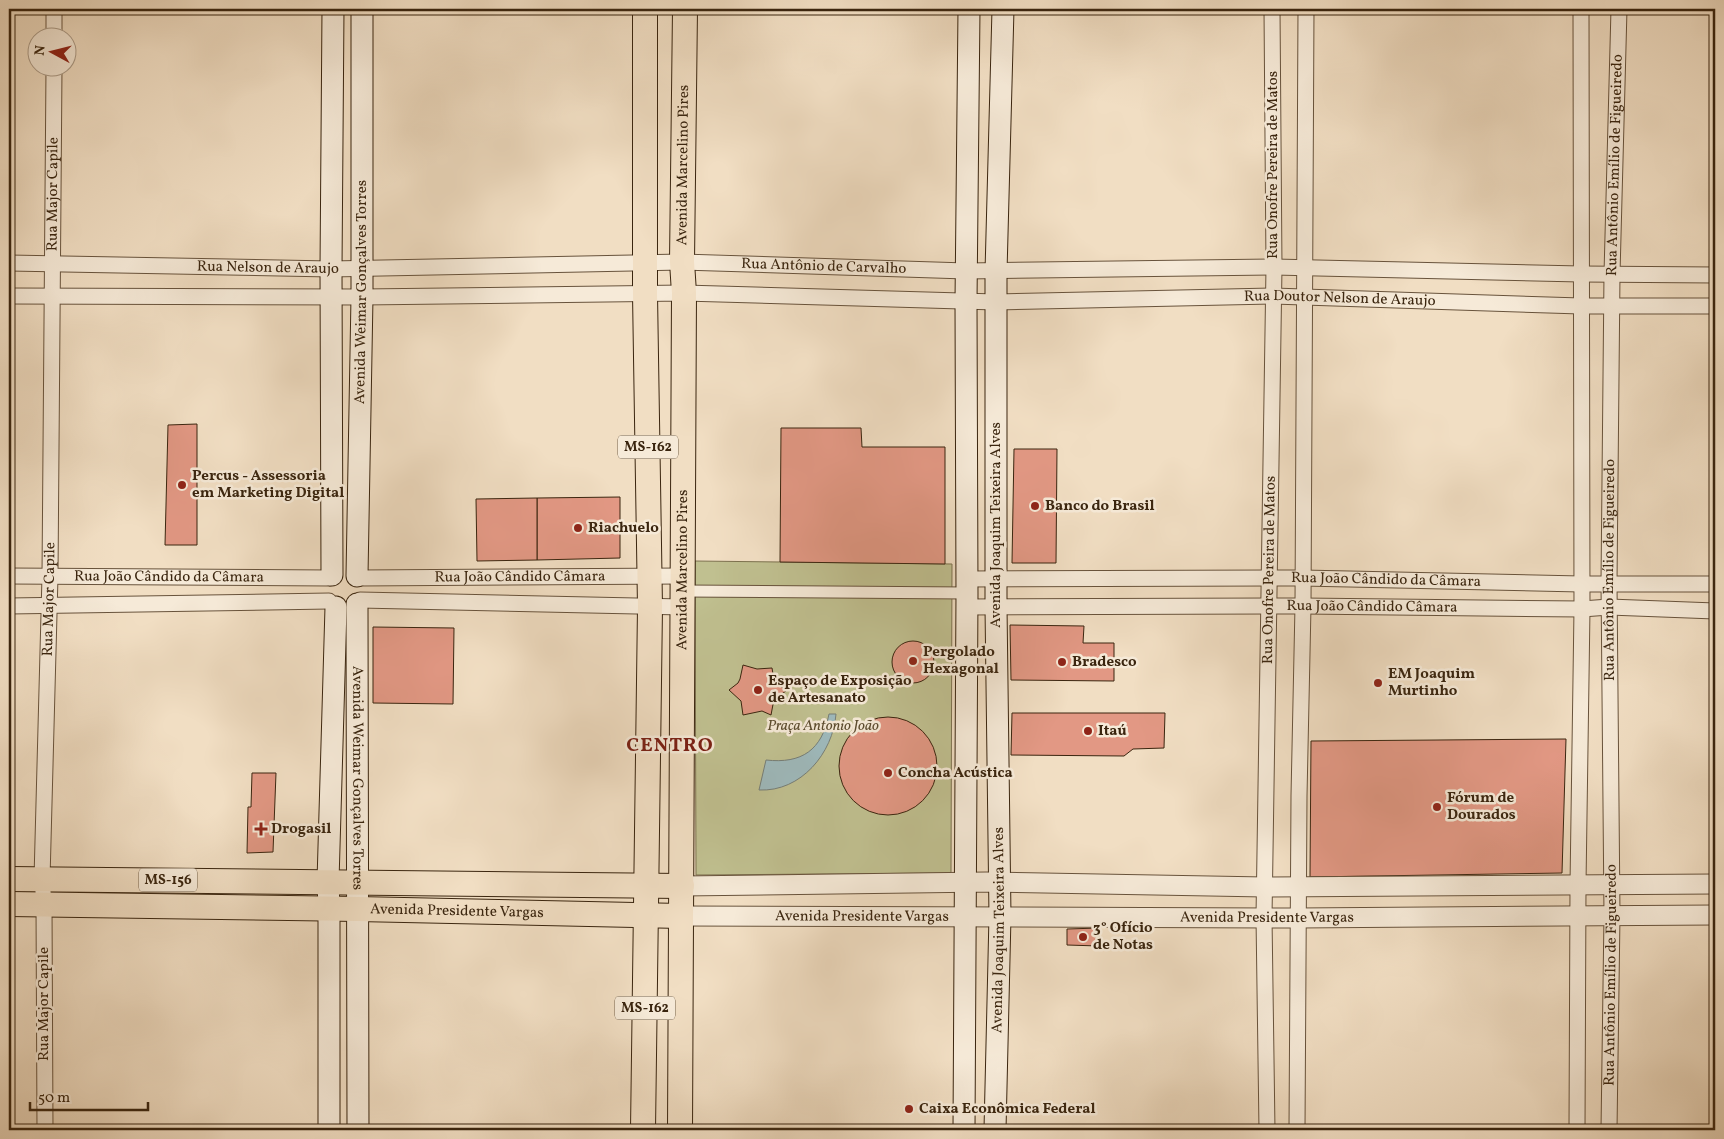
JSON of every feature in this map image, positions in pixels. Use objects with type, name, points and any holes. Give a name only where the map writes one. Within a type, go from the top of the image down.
[{"type":"main road","name":"Avenida Weimar Gonçalves Torres","points":[[331,577],[333,9]]},
{"type":"main road","name":"Avenida Weimar Gonçalves Torres","points":[[358,577],[363,269],[362,9]]},
{"type":"main road","name":"MS-162","points":[[643,1130],[650,607],[645,9]]},
{"type":"main road","name":"Avenida Marcelino Pires","points":[[680,1130],[684,9]]},
{"type":"main road","name":"Avenida Joaquim Teixeira Alves","points":[[964,1130],[967,593],[966,272],[969,9]]},
{"type":"main road","name":"Avenida Joaquim Teixeira Alves","points":[[996,1130],[1000,916],[998,882],[996,607],[996,272],[1003,9]]},
{"type":"main road","points":[[342,571],[348,571],[358,577],[363,589],[358,602],[347,609],[332,604],[326,589],[331,577],[342,571]]},
{"type":"main road","name":"Avenida Weimar Gonçalves Torres","points":[[358,602],[358,1130]]},
{"type":"main road","name":"Avenida Weimar Gonçalves Torres","points":[[329,1130],[328,881],[332,604]]},
{"type":"main road","name":"Avenida Presidente Vargas","points":[[9,879],[357,881],[682,886]]},
{"type":"main road","points":[[493,912],[494,883]]},
{"type":"main road","name":"Avenida Presidente Vargas","points":[[9,904],[357,908],[681,916]]},
{"type":"street","points":[[54,9],[54,28]]},
{"type":"street","name":"Rua Onofre Pereira de Matos","points":[[1267,1130],[1264,917],[1274,267],[1272,9]]},
{"type":"street","name":"Rua Onofre Pereira de Matos","points":[[1297,1130],[1298,886],[1303,606],[1306,9]]},
{"type":"street","name":"Rua Antônio Emílio de Figueiredo","points":[[1577,1130],[1582,609],[1582,9]]},
{"type":"street","name":"Rua Antônio Emílio de Figueiredo","points":[[1609,1130],[1612,884],[1609,583],[1612,274],[1619,9]]},
{"type":"street","name":"Rua Major Capile","points":[[45,1130],[44,904],[42,879],[50,576],[54,78]]},
{"type":"street","name":"Rua Nelson de Araujo","points":[[9,264],[363,269],[646,262]]},
{"type":"street","name":"Rua Antônio de Carvalho","points":[[646,262],[966,272]]},
{"type":"street","name":"Rua Doutor Nelson de Araujo","points":[[966,272],[1274,267],[1715,275]]},
{"type":"street","name":"Rua Antônio de Carvalho","points":[[646,294],[684,293],[966,302]]},
{"type":"street","name":"Rua Nelson de Araujo","points":[[9,296],[362,297],[646,294]]},
{"type":"street","name":"Rua Doutor Nelson de Araujo","points":[[966,302],[1273,296],[1581,306],[1715,306]]},
{"type":"street","name":"Rua João Cândido da Câmara","points":[[9,576],[331,577]]},
{"type":"street","name":"Rua João Cândido Câmara","points":[[358,577],[649,576],[683,591],[967,593],[996,607],[1303,606],[1582,609],[1610,607],[1715,611]]},
{"type":"street","name":"Rua João Cândido da Câmara","points":[[967,593],[997,580],[1302,578],[1581,584],[1715,584]]},
{"type":"street","name":"Rua João Cândido Câmara","points":[[358,602],[650,607],[683,591]]},
{"type":"street","points":[[9,606],[332,604]]},
{"type":"street","name":"Avenida Presidente Vargas","points":[[682,886],[998,882],[1265,887],[1715,884]]},
{"type":"street","name":"Avenida Presidente Vargas","points":[[681,916],[1298,918],[1715,916]]},
{"type":"green space","name":"Praça Antonio João","points":[[695,561],[952,564],[951,873],[696,875]]},
{"type":"water","points":[[829,714],[836,714],[834,729],[829,743],[812,767],[801,777],[788,784],[774,789],[759,790],[766,760],[790,760],[808,752],[821,737]]},
{"type":"building","name":"Percus - Assessoria em Marketing Digital","points":[[197,424],[197,545],[165,545],[168,425]]},
{"type":"building","points":[[781,428],[861,428],[862,447],[945,447],[945,564],[780,562]]},
{"type":"building","name":"Banco do Brasil","points":[[1014,449],[1057,449],[1056,563],[1012,563]]},
{"type":"building","name":"Riachuelo","points":[[620,497],[620,558],[537,560],[537,498]]},
{"type":"building","points":[[537,498],[537,560],[477,561],[476,499]]},
{"type":"building","name":"Bradesco","points":[[1010,625],[1084,626],[1083,643],[1114,643],[1114,681],[1011,680]]},
{"type":"building","points":[[373,627],[454,628],[453,704],[373,703]]},
{"type":"building","name":"Pergolado Hexagonal","points":[[913,641],[928,647],[934,662],[928,677],[913,683],[898,677],[892,662],[898,647]]},
{"type":"building","name":"Espaço de Exposição de Artesanato","points":[[743,665],[757,669],[772,668],[774,680],[786,691],[774,699],[771,715],[762,711],[743,715],[741,701],[729,690],[738,683]]},
{"type":"building","name":"Itaú","points":[[1012,713],[1165,713],[1164,748],[1133,749],[1124,756],[1011,755]]},
{"type":"building","name":"Concha Acústica","points":[[888,717],[907,721],[923,731],[933,747],[937,766],[933,785],[923,801],[907,811],[888,815],[869,811],[853,801],[843,785],[839,766],[843,747],[853,731],[869,721]]},
{"type":"building","name":"Fórum de Dourados","points":[[1566,739],[1562,873],[1310,877],[1311,741]]},
{"type":"building","name":"Drogasil","points":[[252,773],[276,773],[273,852],[247,853],[248,807],[251,807]]},
{"type":"building","name":"3° Ofício de Notas","points":[[1099,928],[1099,946],[1067,945],[1067,929]]},
{"type":"place","name":"Percus - Assessoria em Marketing Digital","points":[[182,485]]},
{"type":"place","name":"Banco do Brasil","points":[[1035,506]]},
{"type":"place","name":"Riachuelo","points":[[578,528]]},
{"type":"place","name":"Pergolado Hexagonal","points":[[913,661]]},
{"type":"place","name":"Bradesco","points":[[1062,662]]},
{"type":"place","name":"EM Joaquim Murtinho","points":[[1378,683]]},
{"type":"place","name":"Espaço de Exposição de Artesanato","points":[[758,690]]},
{"type":"place","name":"Itaú","points":[[1088,731]]},
{"type":"place","name":"Concha Acústica","points":[[888,773]]},
{"type":"place","name":"Fórum de Dourados","points":[[1437,807]]},
{"type":"place","name":"Drogasil","points":[[261,829]]},
{"type":"place","name":"3° Ofício de Notas","points":[[1083,937]]},
{"type":"place","name":"Caixa Econômica Federal","points":[[909,1109]]},
{"type":"district","name":"CENTRO","points":[[670,746]]}]
